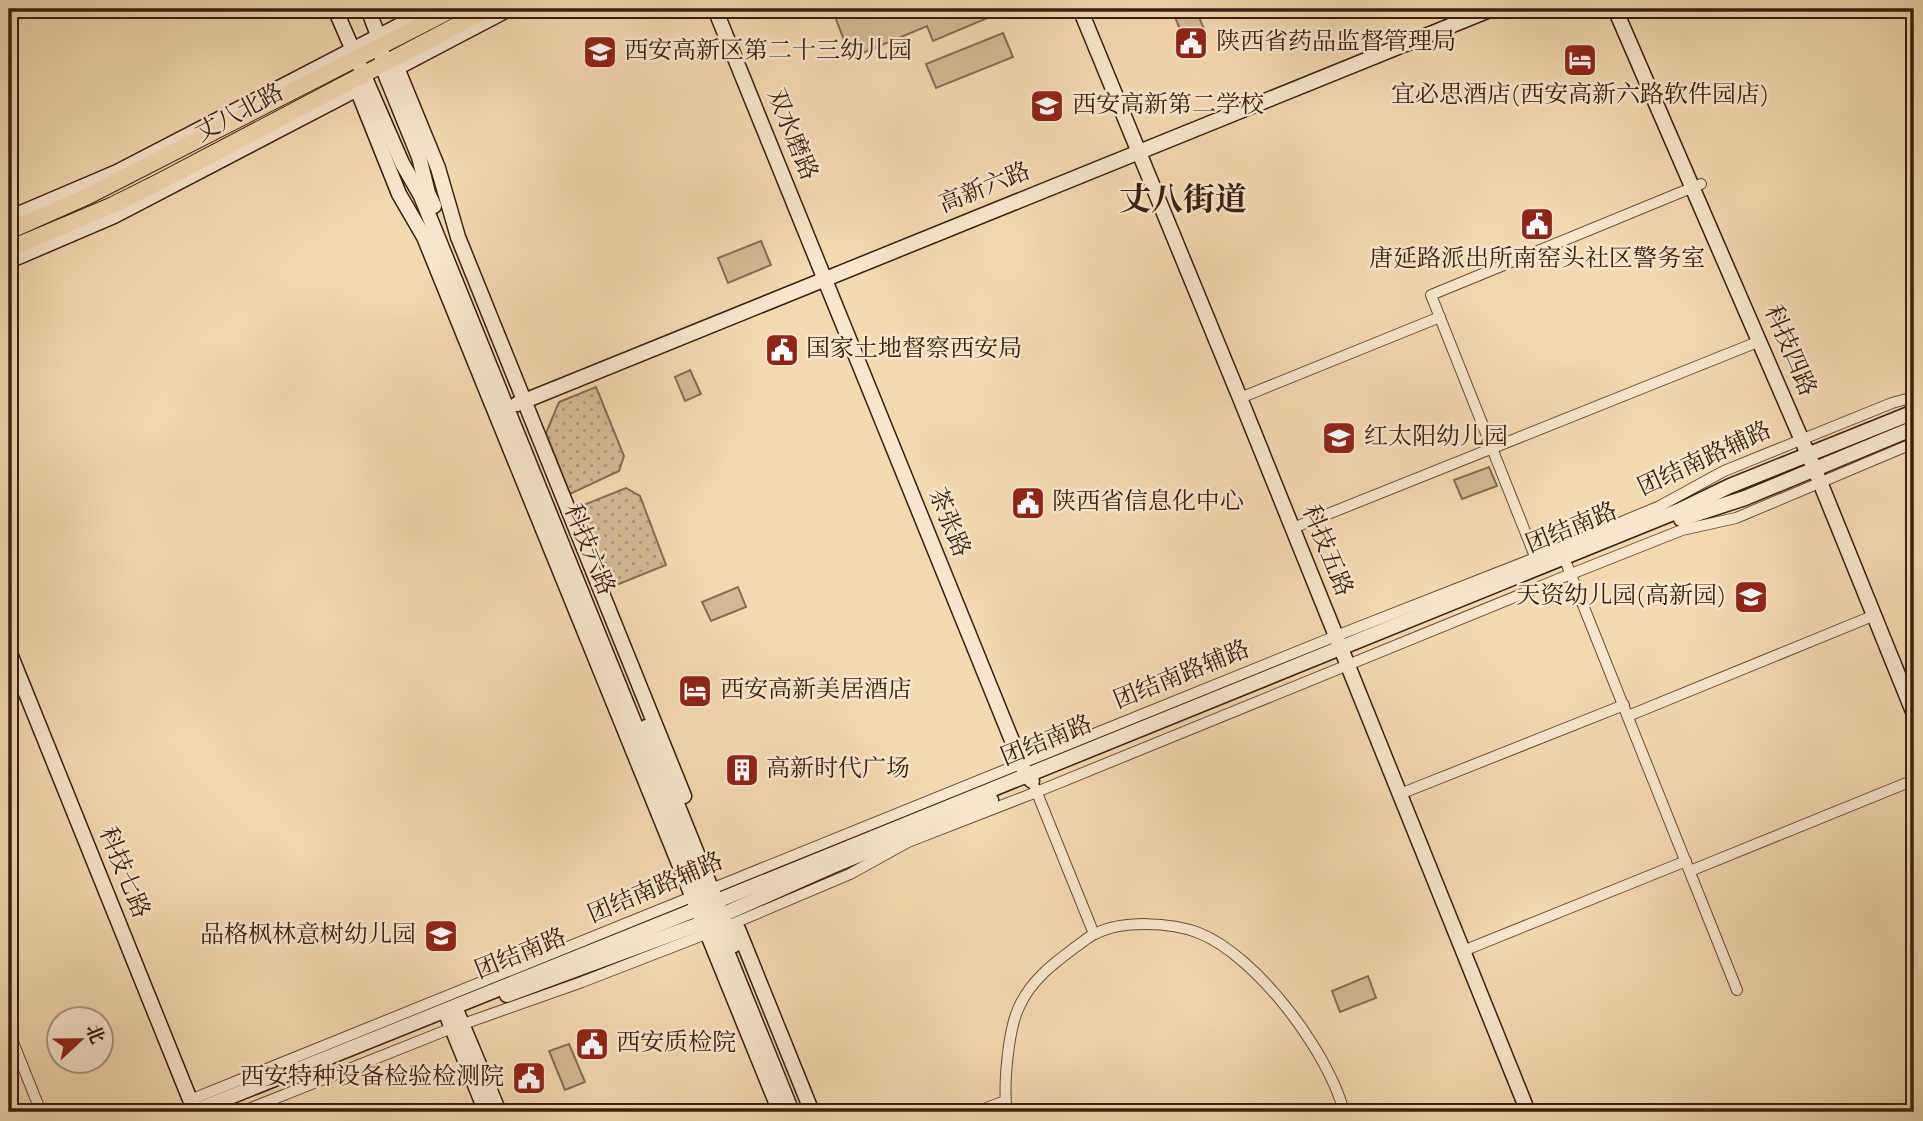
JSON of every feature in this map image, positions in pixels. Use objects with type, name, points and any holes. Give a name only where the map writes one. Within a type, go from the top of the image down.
[{"type":"main road","name":"科技六路","points":[[335,9],[364,82],[402,163],[421,196],[510,406],[715,910],[801,1112]]},
{"type":"main road","points":[[368,9],[388,69],[438,168],[510,406]]},
{"type":"main road","points":[[380,41],[431,9]]},
{"type":"main road","name":"丈八北路","points":[[9,231],[88,196],[380,41],[453,9]]},
{"type":"main road","name":"丈八北路","points":[[9,249],[113,205],[364,82],[488,9]]},
{"type":"main road","points":[[388,69],[509,9]]},
{"type":"main road","name":"双水磨路","points":[[715,9],[825,278]]},
{"type":"main road","name":"科技五路","points":[[1080,9],[1528,1112]]},
{"type":"main road","name":"高新六路","points":[[510,406],[1492,9]]},
{"type":"main road","name":"科技四路","points":[[1615,9],[1697,186],[1914,691]]},
{"type":"main road","name":"科技四路","points":[[1624,9],[1760,341],[1806,437]]},
{"type":"main road","points":[[9,218],[117,172],[355,55]]},
{"type":"main road","points":[[9,261],[114,216],[364,82]]},
{"type":"main road","name":"茶张路","points":[[825,278],[1029,778]]},
{"type":"main road","name":"团结南路","points":[[215,1112],[715,910],[830,867],[1029,778],[1341,651],[1537,562],[1678,511],[1730,486],[1914,412]]},
{"type":"main road","name":"团结南路","points":[[1341,651],[1569,570],[1692,515],[1822,474],[1914,428]]},
{"type":"main road","name":"科技四路","points":[[1822,474],[1914,714]]},
{"type":"main road","name":"科技七路","points":[[9,651],[193,1108]]},
{"type":"main road","name":"科技六路","points":[[715,910],[792,1112]]},
{"type":"main road","points":[[715,910],[780,1112]]},
{"type":"main road","points":[[715,910],[812,1112]]},
{"type":"main road","points":[[454,1017],[486,1112]]},
{"type":"main road","points":[[454,1017],[499,1112]]},
{"type":"main road","name":"团结南路","points":[[193,1108],[454,1017]]},
{"type":"street","points":[[1537,562],[1431,295],[1697,186]]},
{"type":"street","points":[[1240,398],[1440,317]]},
{"type":"street","points":[[1293,528],[1760,341]]},
{"type":"street","name":"团结南路辅路","points":[[1537,562],[1660,506],[1724,471],[1892,403],[1914,397]]},
{"type":"street","points":[[1822,474],[1914,443]]},
{"type":"street","points":[[1569,570],[1737,990]]},
{"type":"street","points":[[1628,716],[1875,615]]},
{"type":"street","name":"团结南路辅路","points":[[193,1108],[715,910],[1341,651]]},
{"type":"street","points":[[1400,794],[1624,705]]},
{"type":"street","points":[[1029,778],[1094,934]]},
{"type":"street","points":[[1463,951],[1914,780]]},
{"type":"street","points":[[1007,1112],[1005,1101],[1011,1031],[1018,1007],[1029,989],[1055,962],[1094,934],[1124,925],[1164,925],[1199,933],[1229,950],[1263,981],[1298,1024],[1325,1067],[1344,1112]]},
{"type":"street","points":[[241,1112],[454,1017]]},
{"type":"street","points":[[9,1032],[41,1112]]},
{"type":"street","points":[[976,1112],[1005,1101]]},
{"type":"shaded area","points":[[832,9],[995,9],[997,14],[933,41],[927,26],[851,58]]},
{"type":"shaded area","points":[[1172,9],[1196,9],[1207,37],[1186,45]]},
{"type":"shaded area","points":[[1003,33],[1013,57],[936,88],[926,64]]},
{"type":"shaded area","points":[[761,241],[771,265],[728,283],[718,258]]},
{"type":"shaded area","points":[[690,370],[701,394],[685,401],[675,377]]},
{"type":"shaded area","points":[[596,387],[624,456],[619,471],[570,494],[546,433],[559,402]]},
{"type":"shaded area","points":[[1489,467],[1497,486],[1462,499],[1454,480]]},
{"type":"shaded area","points":[[626,488],[640,496],[666,565],[609,588],[576,508]]},
{"type":"shaded area","points":[[738,587],[746,607],[711,621],[702,602]]},
{"type":"shaded area","points":[[1368,976],[1376,998],[1340,1012],[1332,991]]},
{"type":"shaded area","points":[[569,1044],[585,1082],[565,1090],[549,1051]]},
{"type":"place","name":"陕西省药品监督管理局","points":[[1191,43]]},
{"type":"place","name":"西安高新区第二十三幼儿园","points":[[600,52]]},
{"type":"place","name":"宜必思酒店(西安高新六路软件园店)","points":[[1580,60]]},
{"type":"place","name":"西安高新第二学校","points":[[1047,106]]},
{"type":"place","name":"唐延路派出所南窑头社区警务室","points":[[1537,224]]},
{"type":"place","name":"国家土地督察西安局","points":[[782,350]]},
{"type":"place","name":"红太阳幼儿园","points":[[1339,438]]},
{"type":"place","name":"陕西省信息化中心","points":[[1028,503]]},
{"type":"place","name":"天资幼儿园(高新园)","points":[[1751,597]]},
{"type":"place","name":"西安高新美居酒店","points":[[695,691]]},
{"type":"place","name":"高新时代广场","points":[[742,770]]},
{"type":"place","name":"品格枫林意树幼儿园","points":[[441,936]]},
{"type":"place","name":"西安质检院","points":[[592,1044]]},
{"type":"place","name":"西安特种设备检验检测院","points":[[529,1078]]},
{"type":"district","name":"丈八街道","points":[[1183,202]]}]
